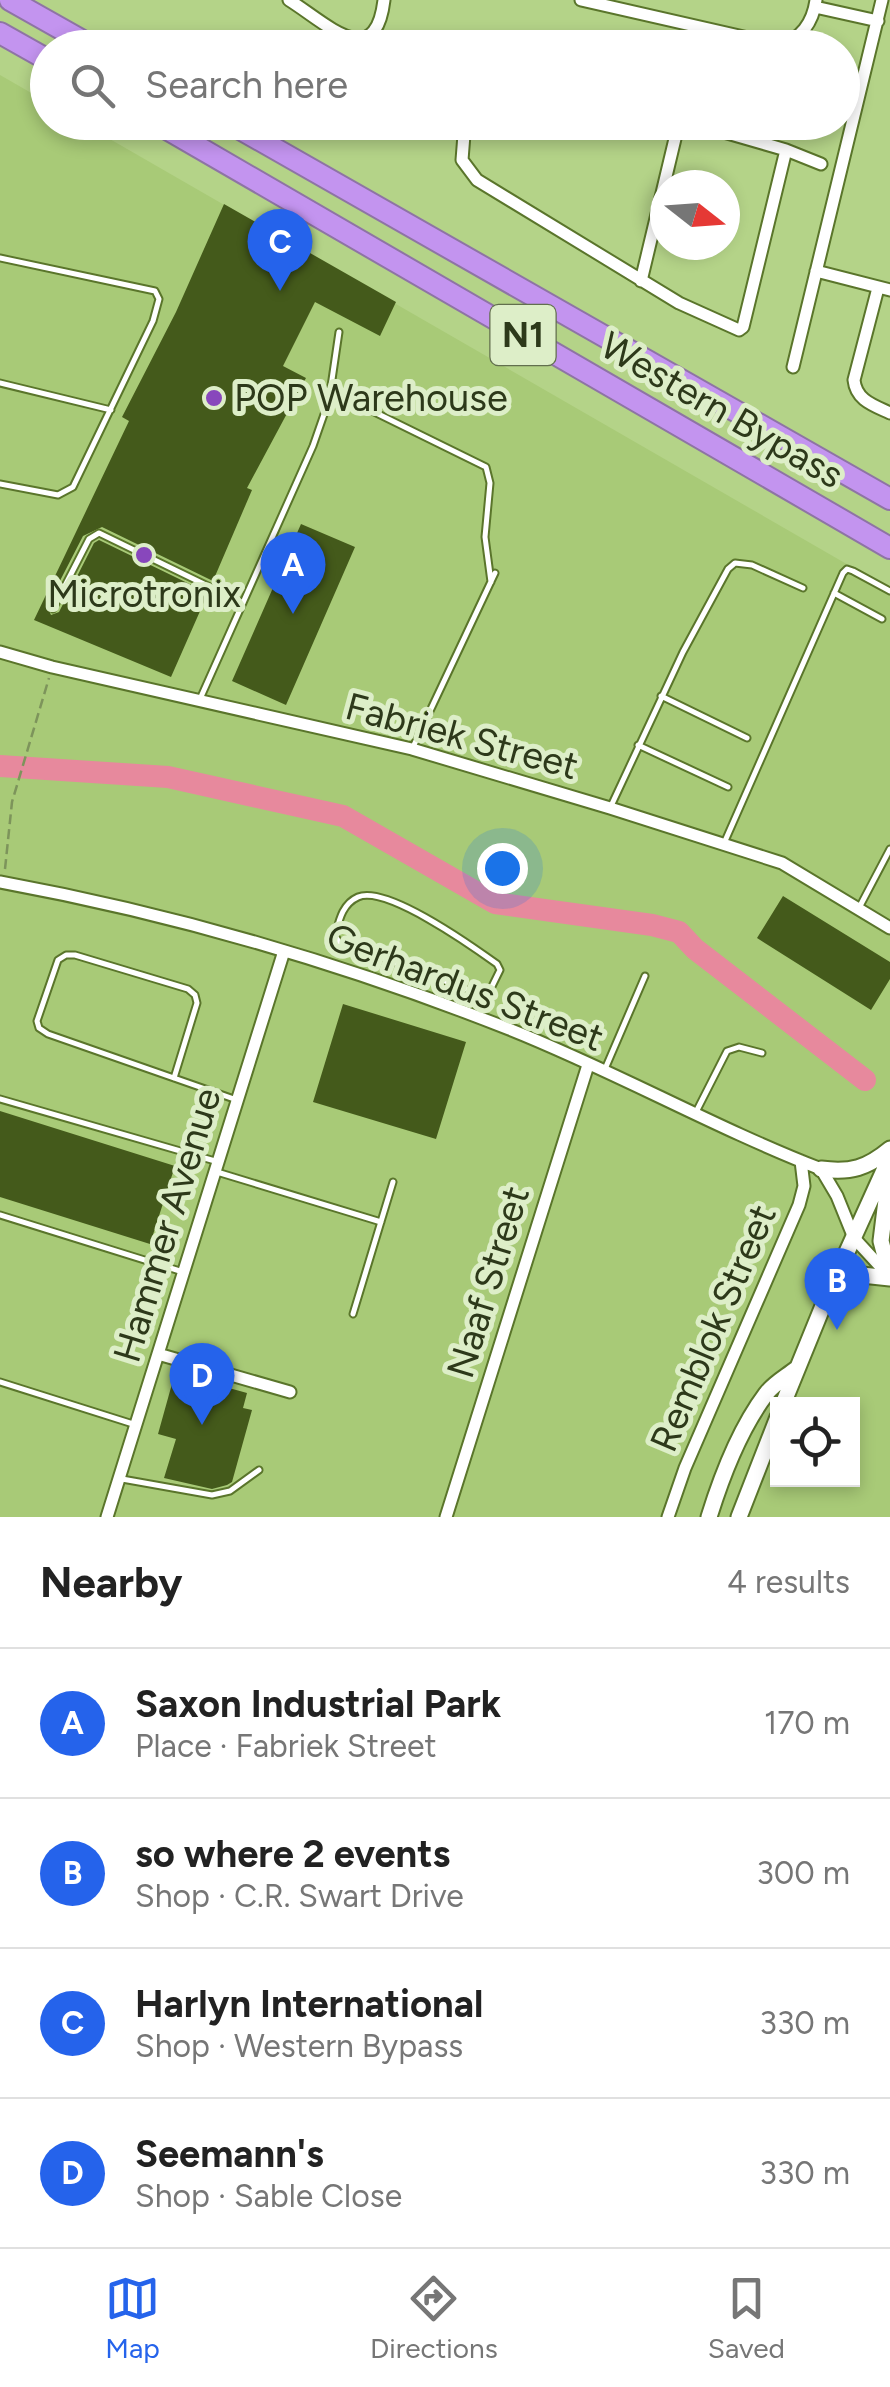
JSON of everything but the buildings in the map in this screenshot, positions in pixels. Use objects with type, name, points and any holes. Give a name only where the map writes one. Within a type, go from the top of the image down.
[{"type":"highway","points":[[10,0],[63,30]]},
{"type":"highway","points":[[0,33],[30,50]]},
{"type":"highway","name":"Western Bypass","points":[[186,140],[890,548]]},
{"type":"highway","name":"Western Bypass","points":[[260,140],[890,499]]},
{"type":"street","points":[[289,0],[337,30]]},
{"type":"street","points":[[376,30],[382,19],[384,0]]},
{"type":"street","points":[[581,0],[710,30]]},
{"type":"street","points":[[860,75],[882,0]]},
{"type":"street","points":[[801,30],[815,4],[878,21]]},
{"type":"street","points":[[464,140],[462,160],[476,180],[641,281],[736,330],[741,329],[786,150]]},
{"type":"street","points":[[641,281],[675,140]]},
{"type":"street","points":[[751,140],[829,168]]},
{"type":"street","points":[[793,367],[816,272],[829,168],[838,140]]},
{"type":"street","points":[[816,272],[884,289],[854,380],[855,392],[865,402],[890,413]]},
{"type":"street","name":"Fabriek Street","points":[[0,652],[412,750],[610,808],[782,863],[890,928]]},
{"type":"street","points":[[0,896],[2,882]]},
{"type":"street","name":"Gerhardus Street","points":[[2,882],[92,899],[284,951],[477,1017],[821,1169]]},
{"type":"street","name":"Hammer Avenue","points":[[106,1517],[284,951]]},
{"type":"street","name":"Naaf Street","points":[[446,1517],[588,1065]]},
{"type":"street","points":[[821,1169],[840,1172],[867,1167],[890,1149]]},
{"type":"street","points":[[786,1397],[890,1157]]},
{"type":"street","name":"Remblok Street","points":[[668,1517],[684,1468],[799,1206],[804,1186],[801,1161]]},
{"type":"street","points":[[890,1168],[882,1241],[890,1277]]},
{"type":"street","points":[[821,1169],[854,1238],[890,1277]]},
{"type":"street","points":[[827,1296],[862,1275],[890,1277]]},
{"type":"street","points":[[158,1354],[290,1392]]},
{"type":"street","points":[[709,1517],[720,1480],[745,1427],[768,1391],[796,1369]]},
{"type":"street","points":[[738,1517],[770,1437]]},
{"type":"lane","points":[[0,258],[157,294],[153,321],[73,487],[66,493],[49,494],[0,484]]},
{"type":"lane","points":[[199,702],[324,417],[339,332]]},
{"type":"lane","points":[[0,383],[111,410]]},
{"type":"lane","points":[[364,407],[486,467],[490,483],[485,537],[491,582]]},
{"type":"lane","points":[[54,608],[88,539],[98,533],[243,604]]},
{"type":"lane","points":[[610,808],[722,577],[735,563],[752,565],[803,588]]},
{"type":"lane","points":[[724,845],[847,569],[890,591]]},
{"type":"lane","points":[[412,750],[495,574]]},
{"type":"lane","points":[[834,593],[882,620]]},
{"type":"lane","points":[[661,696],[747,738]]},
{"type":"lane","points":[[638,745],[728,787]]},
{"type":"lane","points":[[858,908],[890,849]]},
{"type":"lane","points":[[477,1017],[498,979],[499,966],[396,902],[372,895],[354,898],[344,908],[334,936],[339,942],[488,997]]},
{"type":"lane","points":[[174,1078],[196,1004],[194,995],[188,989],[75,955],[58,960],[37,1021],[40,1028],[48,1034],[174,1078],[237,1100]]},
{"type":"lane","points":[[604,1072],[645,976]]},
{"type":"lane","points":[[696,1112],[728,1051],[739,1047],[762,1053]]},
{"type":"lane","points":[[0,1099],[381,1222]]},
{"type":"lane","points":[[353,1314],[394,1182]]},
{"type":"lane","points":[[0,1215],[184,1272]]},
{"type":"lane","points":[[0,1382],[136,1425]]},
{"type":"lane","points":[[119,1478],[212,1495],[230,1491],[259,1470]]},
{"type":"path","points":[[2,882],[12,802],[52,667]]},
{"type":"shaded area","points":[[0,75],[30,92],[30,140],[111,140],[890,589],[890,1517],[0,1517]]},
{"type":"waterway","points":[[0,766],[168,777],[343,816],[495,903],[679,932],[695,949],[865,1080]]},
{"type":"place","name":"Harlyn International","points":[[280,291]]},
{"type":"place","name":"POP Warehouse","points":[[214,398]]},
{"type":"place","name":"Microtronix","points":[[144,555]]},
{"type":"place","name":"Saxon Industrial Park","points":[[293,614]]},
{"type":"place","name":"so where 2 events","points":[[837,1330]]},
{"type":"place","name":"Seemann's","points":[[202,1425]]}]
